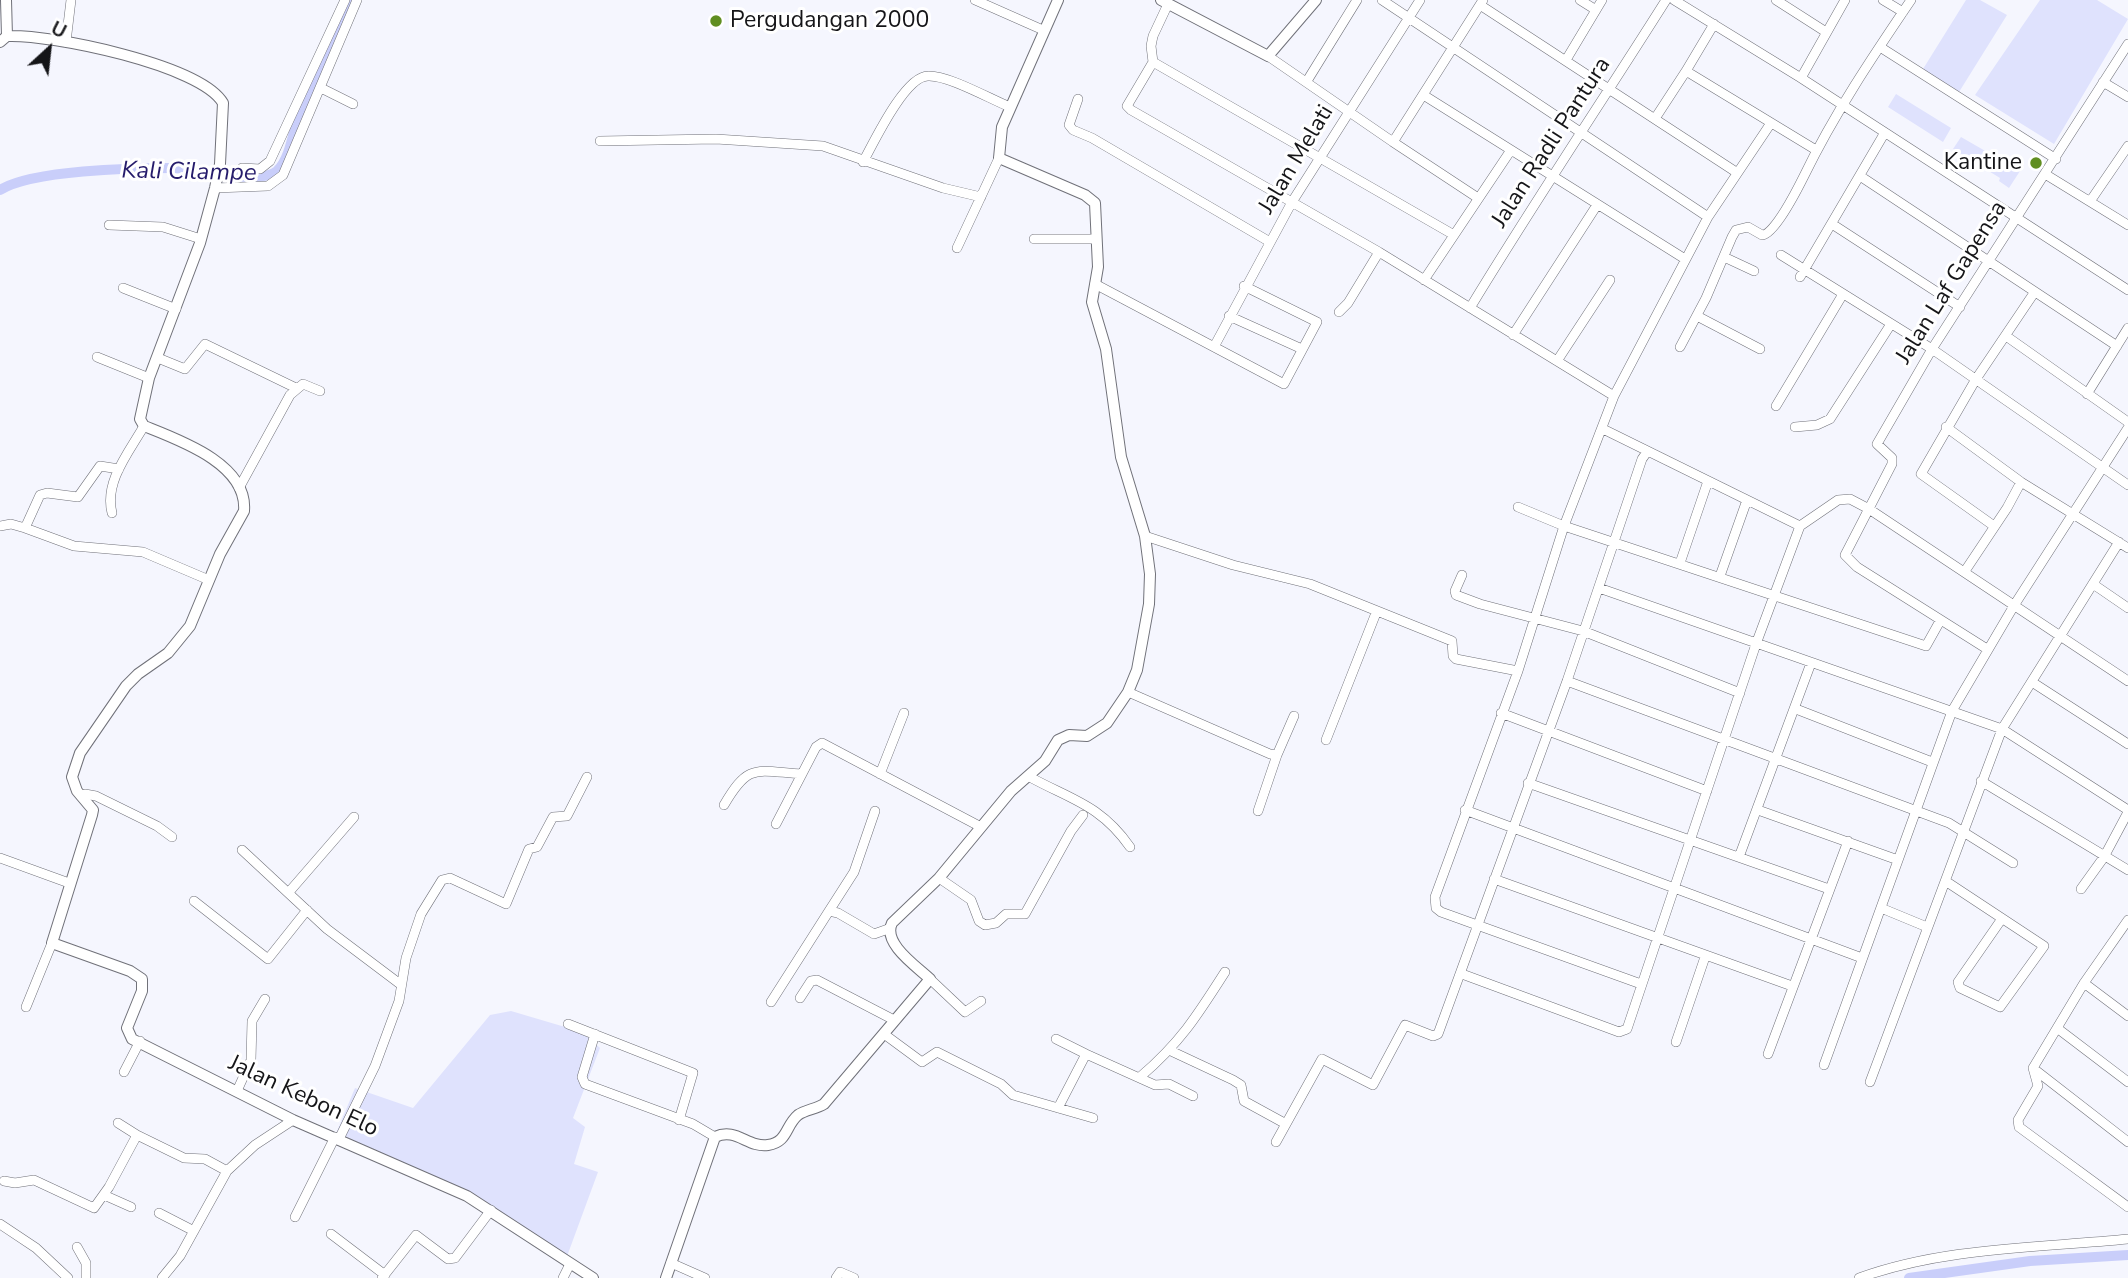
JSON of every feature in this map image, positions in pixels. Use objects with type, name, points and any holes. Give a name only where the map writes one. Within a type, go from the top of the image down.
[{"type":"street","points":[[6,0],[4,39],[32,35],[168,68],[212,89],[224,108],[220,168],[216,185],[201,239],[149,378],[140,419],[144,426],[212,456],[239,488],[244,512],[209,580],[199,610],[179,641],[159,661],[138,674],[88,737],[72,777],[81,796],[93,810],[92,815],[52,943],[26,1007]]},
{"type":"street","points":[[66,42],[71,0]]},
{"type":"street","points":[[242,168],[260,169],[270,161],[345,0]]},
{"type":"street","points":[[216,185],[268,186],[278,180],[287,169],[357,0]]},
{"type":"street","points":[[975,0],[1043,30]]},
{"type":"street","points":[[957,248],[999,158],[1000,136],[1010,107],[1058,0]]},
{"type":"street","points":[[1268,56],[1317,0]]},
{"type":"street","points":[[1307,80],[1357,0]]},
{"type":"street","points":[[1382,0],[1708,216]]},
{"type":"street","name":"Jalan Melati","points":[[1214,345],[1292,202],[1420,0]]},
{"type":"street","points":[[1580,0],[1596,10]]},
{"type":"street","points":[[1566,60],[1602,0]]},
{"type":"street","name":"Jalan Radli Pantura","points":[[1470,308],[1579,131],[1611,89],[1666,0]]},
{"type":"street","points":[[1674,0],[1801,78],[2128,290]]},
{"type":"street","points":[[1776,0],[1826,32]]},
{"type":"street","points":[[1801,78],[1845,0]]},
{"type":"street","points":[[1883,0],[1903,12]]},
{"type":"street","points":[[1680,347],[1736,230],[1748,227],[1766,235],[1770,231],[1791,201],[1816,150],[1911,0]]},
{"type":"street","points":[[1478,198],[1307,80],[1268,56],[1165,2],[1153,36],[1153,62],[1127,106],[1131,110],[1379,252],[1614,396]]},
{"type":"street","points":[[1394,142],[1482,2],[1736,172]]},
{"type":"street","points":[[1656,117],[1713,24]]},
{"type":"street","name":"Jalan Laf Gapensa","points":[[1869,509],[1892,460],[1876,445],[1932,349],[2128,44]]},
{"type":"street","points":[[1880,47],[2056,159]]},
{"type":"street","points":[[1153,62],[1454,235]]},
{"type":"street","points":[[1686,71],[1816,150]]},
{"type":"street","points":[[863,162],[909,87],[922,76],[936,76],[1010,107]]},
{"type":"street","points":[[2103,82],[2128,97]]},
{"type":"street","points":[[321,88],[354,104]]},
{"type":"street","points":[[1424,96],[1685,259]]},
{"type":"street","points":[[1078,99],[1069,125],[1073,130],[1093,138],[1270,242]]},
{"type":"street","points":[[1641,984],[1441,912],[1435,904],[1465,810],[1517,671],[1564,526],[1614,396],[1708,216],[1771,123]]},
{"type":"street","points":[[1803,274],[1884,134]]},
{"type":"street","points":[[600,141],[676,138],[823,146],[943,188],[981,197]]},
{"type":"street","points":[[2091,200],[2125,159],[2128,146]]},
{"type":"street","points":[[1424,280],[1511,150]]},
{"type":"street","points":[[829,911],[838,913],[874,934],[888,929],[898,916],[939,878],[1011,791],[1045,761],[1058,740],[1069,735],[1087,736],[1107,723],[1128,692],[1137,670],[1149,604],[1150,574],[1145,536],[1121,457],[1106,349],[1092,302],[1098,267],[1095,210],[1091,199],[999,158]]},
{"type":"street","points":[[2045,174],[2128,225]]},
{"type":"street","points":[[1860,176],[2117,346]]},
{"type":"street","points":[[1513,335],[1597,205]]},
{"type":"street","points":[[1832,224],[1960,307]]},
{"type":"street","points":[[109,225],[163,227],[201,239]]},
{"type":"street","points":[[1034,239],[1095,239]]},
{"type":"street","points":[[1339,312],[1348,303],[1379,252]]},
{"type":"street","points":[[1781,255],[1803,274],[1843,294],[1932,349],[2128,485]]},
{"type":"street","points":[[1724,257],[1755,271]]},
{"type":"street","points":[[1557,361],[1610,280]]},
{"type":"street","points":[[1095,284],[1284,384],[1317,322],[1244,286]]},
{"type":"street","points":[[122,288],[176,309]]},
{"type":"street","points":[[1994,526],[1921,474],[1976,379],[2034,293]]},
{"type":"street","points":[[1776,406],[1843,294]]},
{"type":"street","points":[[1230,316],[1302,349]]},
{"type":"street","points":[[1696,316],[1760,349]]},
{"type":"street","points":[[1795,427],[1817,425],[1830,419],[1891,324]]},
{"type":"street","points":[[2087,394],[2128,328]]},
{"type":"street","points":[[2006,335],[2128,422]]},
{"type":"street","points":[[158,358],[186,369],[205,344],[296,388]]},
{"type":"street","points":[[97,357],[149,378]]},
{"type":"street","points":[[239,488],[257,450],[296,388],[303,384],[320,391]]},
{"type":"street","points":[[112,513],[109,500],[119,469],[144,426]]},
{"type":"street","points":[[1946,428],[2021,482],[2128,548]]},
{"type":"street","points":[[1824,1065],[1914,809],[1952,711],[1987,649],[2128,428]]},
{"type":"street","points":[[1603,429],[1800,526]]},
{"type":"street","points":[[1276,1142],[1322,1059],[1373,1085],[1405,1025],[1437,1035],[1462,974],[1528,783],[1567,681],[1642,459],[1647,452]]},
{"type":"street","points":[[25,528],[40,495],[47,493],[79,497],[100,466],[119,469]]},
{"type":"street","points":[[1680,563],[1708,481]]},
{"type":"street","points":[[1965,571],[2021,482]]},
{"type":"street","points":[[1462,974],[1619,1032],[1627,1029],[1756,644],[1800,526],[1838,500],[1850,499],[1869,509],[2128,681]]},
{"type":"street","points":[[1720,576],[1747,500]]},
{"type":"street","points":[[1518,507],[1564,526],[1926,646],[1940,621]]},
{"type":"street","points":[[1869,509],[1845,555],[1847,558],[1940,621],[1987,649]]},
{"type":"street","points":[[0,526],[25,528],[74,546],[143,552],[209,580]]},
{"type":"street","points":[[1145,536],[1233,565],[1310,584],[1376,613],[1452,641],[1452,656],[1456,659],[1517,671]]},
{"type":"street","points":[[1870,1082],[2002,729],[2119,542]]},
{"type":"street","points":[[1462,575],[1456,595],[1480,604],[1533,615],[1583,631],[1740,692]]},
{"type":"street","points":[[2093,584],[2128,608]]},
{"type":"street","points":[[1599,588],[2002,729],[2128,811],[2104,857],[2081,889]]},
{"type":"street","points":[[1326,740],[1376,613]]},
{"type":"street","points":[[1739,857],[1811,663]]},
{"type":"street","points":[[1567,681],[1723,741],[1777,757],[1914,809],[1964,830],[2013,863]]},
{"type":"street","points":[[2032,682],[2128,744]]},
{"type":"street","points":[[1128,692],[1226,737],[1277,755]]},
{"type":"street","points":[[1796,709],[1932,762]]},
{"type":"street","points":[[880,774],[904,713]]},
{"type":"street","points":[[1501,713],[1707,792]]},
{"type":"street","points":[[1258,811],[1294,716]]},
{"type":"street","points":[[776,824],[822,743],[981,827]]},
{"type":"street","points":[[724,805],[739,779],[747,774],[758,771],[802,774]]},
{"type":"street","points":[[1028,776],[1095,810],[1130,847]]},
{"type":"street","points":[[295,1217],[375,1066],[399,1001],[400,984],[421,914],[442,880],[450,878],[506,904],[528,849],[537,847],[552,817],[567,816],[587,777]]},
{"type":"street","points":[[1981,781],[2128,870]]},
{"type":"street","points":[[1528,783],[1829,889]]},
{"type":"street","points":[[81,796],[96,796],[158,826],[172,837]]},
{"type":"street","points":[[1465,810],[1862,958]]},
{"type":"street","points":[[1758,810],[1898,860]]},
{"type":"street","points":[[771,1002],[854,872],[874,811]]},
{"type":"street","points":[[939,878],[971,900],[979,921],[985,925],[996,923],[1006,914],[1025,914],[1071,831],[1083,815]]},
{"type":"street","points":[[289,892],[354,817]]},
{"type":"street","points":[[1768,1054],[1848,841]]},
{"type":"street","points":[[242,850],[361,957],[400,984]]},
{"type":"street","points":[[0,858],[69,883]]},
{"type":"street","points":[[1494,878],[1705,957],[1792,986]]},
{"type":"street","points":[[1947,882],[2043,946],[2000,1007],[1960,988],[1958,982],[2001,920]]},
{"type":"street","points":[[194,901],[268,959],[307,910]]},
{"type":"street","points":[[1881,908],[1927,927]]},
{"type":"street","points":[[2128,920],[2084,984],[2033,1068],[2038,1086],[2018,1120],[2018,1127],[2128,1207]]},
{"type":"street","points":[[888,929],[891,939],[965,1012],[981,1001]]},
{"type":"street","points":[[52,943],[139,977],[142,991],[127,1031],[132,1039],[140,1041],[124,1072]]},
{"type":"street","points":[[1676,1042],[1705,957]]},
{"type":"street","points":[[1140,1077],[1171,1051],[1195,1022],[1225,972]]},
{"type":"street","points":[[666,1278],[715,1137],[724,1132],[735,1133],[763,1146],[783,1139],[799,1114],[824,1104],[930,979]]},
{"type":"street","points":[[800,998],[811,981],[817,980],[894,1020]]},
{"type":"street","points":[[2084,984],[2128,1016]]},
{"type":"street","points":[[237,1091],[251,1060],[252,1021],[265,999]]},
{"type":"street","points":[[568,1024],[693,1073],[679,1120]]},
{"type":"street","points":[[2057,1028],[2128,1082]]},
{"type":"street","points":[[595,1034],[582,1077],[585,1084],[679,1120],[715,1137]]},
{"type":"street","points":[[884,1034],[922,1062],[937,1052],[1001,1084],[1013,1095],[1093,1118]]},
{"type":"street","points":[[1056,1039],[1154,1085],[1169,1084],[1193,1096]]},
{"type":"street","name":"Jalan Kebon Elo","points":[[140,1041],[293,1120],[409,1169],[491,1210],[593,1278]]},
{"type":"street","points":[[1171,1051],[1241,1085],[1244,1101],[1286,1124]]},
{"type":"street","points":[[1058,1108],[1086,1054]]},
{"type":"street","points":[[2033,1068],[2128,1142]]},
{"type":"street","points":[[162,1278],[180,1256],[227,1171],[255,1145],[293,1120]]},
{"type":"street","points":[[118,1123],[184,1158],[205,1159],[227,1171]]},
{"type":"street","points":[[4,1181],[15,1184],[34,1180],[93,1208],[104,1195],[137,1135]]},
{"type":"street","points":[[104,1195],[131,1207]]},
{"type":"street","points":[[331,1234],[384,1276],[416,1235],[448,1259],[455,1258],[491,1210]]},
{"type":"street","points":[[159,1213],[194,1231]]},
{"type":"street","points":[[0,1224],[36,1248],[68,1278]]},
{"type":"street","points":[[1859,1278],[1906,1263],[2035,1246],[2128,1239]]},
{"type":"street","points":[[77,1247],[86,1263],[86,1278]]},
{"type":"street","points":[[671,1263],[705,1278]]},
{"type":"street","points":[[563,1278],[570,1264]]},
{"type":"street","points":[[836,1278],[840,1272],[854,1278]]},
{"type":"shaded area","points":[[1966,0],[1980,0],[2007,15],[1959,92],[1923,69]]},
{"type":"shaded area","points":[[2040,0],[2097,0],[2128,19],[2054,144],[1975,95]]},
{"type":"shaded area","points":[[1896,94],[1951,128],[1943,142],[1888,107]]},
{"type":"shaded area","points":[[1961,137],[2020,171],[2009,188],[1999,181],[2000,178],[1953,149]]},
{"type":"shaded area","points":[[511,1011],[582,1032],[600,1048],[573,1118],[585,1127],[574,1164],[598,1172],[566,1259],[418,1171],[335,1136],[355,1088],[413,1108],[490,1015]]},
{"type":"waterway","name":"Kali Cilampe","points":[[0,190],[35,178],[109,170],[173,168],[243,177],[269,175],[277,171],[285,160],[304,102],[350,0]]},
{"type":"waterway","points":[[1909,1278],[2030,1261],[2128,1255]]},
{"type":"place","name":"Pergudangan 2000","points":[[716,21]]},
{"type":"place","name":"Kantine","points":[[2036,163]]}]
